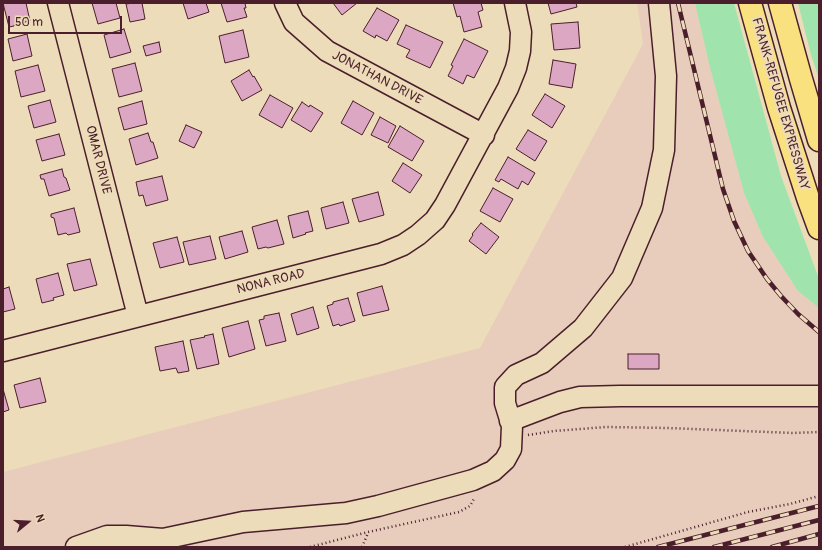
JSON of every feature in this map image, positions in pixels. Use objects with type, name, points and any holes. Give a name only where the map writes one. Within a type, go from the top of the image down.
[{"type":"highway","name":"FRANK-REFUGEE EXPRESSWAY","points":[[750,3],[779,108],[819,228]]},
{"type":"highway","name":"FRANK-REFUGEE EXPRESSWAY","points":[[780,3],[819,140]]},
{"type":"street","name":"OMAR DRIVE","points":[[58,3],[138,316]]},
{"type":"street","name":"JONATHAN DRIVE","points":[[285,3],[294,22],[327,51],[484,135]]},
{"type":"street","name":"NONA ROAD","points":[[3,351],[381,254],[403,245],[418,235],[435,220],[445,205],[508,88],[516,68],[520,51],[520,32],[515,3]]},
{"type":"street","points":[[87,545],[107,536],[126,536],[165,543],[243,522],[346,513],[378,506],[473,480],[493,471],[505,460],[511,449],[511,429],[505,403],[505,386],[516,375],[542,363],[583,328],[622,278],[652,208],[664,150],[666,76],[659,3]]},
{"type":"street","points":[[511,429],[560,402],[580,397],[819,396]]},
{"type":"path","points":[[511,429],[554,431],[606,427],[793,433],[819,432]]},
{"type":"path","points":[[310,547],[368,532],[459,512],[470,506],[478,493],[473,480]]},
{"type":"path","points":[[625,547],[748,512],[790,504],[819,496]]},
{"type":"path","points":[[362,547],[368,532]]},
{"type":"shaded area","points":[[637,3],[695,3],[710,68],[744,193],[763,237],[798,291],[819,308],[819,547],[3,547],[3,472],[480,348],[643,44]]},
{"type":"green space","points":[[695,3],[734,3],[781,176],[819,279],[819,308],[798,291],[763,237],[744,193],[710,68]]},
{"type":"green space","points":[[798,3],[819,3],[819,79],[811,55]]},
{"type":"building","points":[[3,3],[26,3],[30,21],[15,24],[14,26],[9,27]]},
{"type":"building","points":[[92,3],[116,3],[120,18],[98,24]]},
{"type":"building","points":[[142,3],[145,19],[130,22],[126,4]]},
{"type":"building","points":[[183,3],[206,3],[209,12],[188,19]]},
{"type":"building","points":[[221,3],[245,3],[246,8],[244,8],[247,17],[227,22]]},
{"type":"building","points":[[333,3],[357,3],[342,15]]},
{"type":"building","points":[[453,3],[481,3],[483,10],[478,12],[482,27],[464,32],[460,16],[457,17]]},
{"type":"building","points":[[548,3],[576,3],[577,7],[551,14]]},
{"type":"building","points":[[377,8],[399,20],[387,41],[376,35],[375,38],[363,31]]},
{"type":"building","points":[[578,22],[580,48],[554,50],[551,24]]},
{"type":"building","points":[[406,25],[443,42],[430,68],[406,57],[410,50],[397,44]]},
{"type":"building","points":[[124,29],[131,52],[110,58],[104,35]]},
{"type":"building","points":[[243,30],[249,57],[225,63],[219,36]]},
{"type":"building","points":[[27,34],[32,56],[13,61],[8,39]]},
{"type":"building","points":[[464,39],[488,51],[474,78],[467,75],[463,84],[448,76],[453,66],[451,65]]},
{"type":"building","points":[[159,42],[161,52],[146,56],[143,46]]},
{"type":"building","points":[[553,60],[576,64],[572,88],[549,84]]},
{"type":"building","points":[[135,63],[142,91],[119,97],[112,69]]},
{"type":"building","points":[[38,65],[45,91],[21,97],[15,71]]},
{"type":"building","points":[[249,70],[262,90],[242,101],[231,81]]},
{"type":"building","points":[[545,94],[565,106],[552,128],[532,115]]},
{"type":"building","points":[[270,95],[293,108],[282,128],[259,115]]},
{"type":"building","points":[[50,100],[56,122],[34,128],[28,106]]},
{"type":"building","points":[[142,101],[147,124],[124,130],[118,108]]},
{"type":"building","points":[[353,101],[374,113],[362,135],[341,123]]},
{"type":"building","points":[[302,102],[323,113],[311,132],[291,120]]},
{"type":"building","points":[[380,117],[396,126],[388,143],[371,135]]},
{"type":"building","points":[[186,125],[202,132],[194,148],[179,141]]},
{"type":"building","points":[[400,126],[424,141],[412,161],[388,147]]},
{"type":"building","points":[[528,130],[547,141],[535,161],[516,149]]},
{"type":"building","points":[[148,133],[151,142],[153,142],[158,158],[136,165],[129,139]]},
{"type":"building","points":[[59,134],[65,155],[42,161],[36,140]]},
{"type":"building","points":[[508,157],[535,173],[528,185],[522,181],[518,189],[501,179],[499,182],[495,180]]},
{"type":"building","points":[[403,163],[422,175],[410,193],[392,181]]},
{"type":"building","points":[[62,169],[70,190],[49,196],[44,179],[41,179],[40,175]]},
{"type":"building","points":[[162,176],[168,200],[146,206],[143,195],[139,196],[136,182]]},
{"type":"building","points":[[493,188],[513,199],[500,222],[480,211]]},
{"type":"building","points":[[378,192],[384,215],[359,222],[352,199]]},
{"type":"building","points":[[343,202],[349,223],[326,229],[321,208]]},
{"type":"building","points":[[74,208],[80,232],[68,235],[66,233],[58,235],[54,218],[51,217],[51,214]]},
{"type":"building","points":[[308,211],[313,231],[293,238],[288,216]]},
{"type":"building","points":[[277,220],[284,244],[258,249],[252,227]]},
{"type":"building","points":[[481,223],[499,237],[486,254],[469,241],[473,235],[472,234]]},
{"type":"building","points":[[242,231],[248,252],[225,259],[219,237]]},
{"type":"building","points":[[210,236],[216,259],[189,265],[183,242]]},
{"type":"building","points":[[177,237],[184,262],[160,268],[153,243]]},
{"type":"building","points":[[90,259],[97,285],[74,291],[67,264]]},
{"type":"building","points":[[58,273],[64,295],[53,298],[54,300],[42,303],[36,279]]},
{"type":"building","points":[[382,286],[389,310],[363,316],[357,293]]},
{"type":"building","points":[[9,287],[15,309],[3,312],[3,289]]},
{"type":"building","points":[[348,298],[355,321],[340,326],[339,324],[333,326],[327,306],[333,304],[333,302]]},
{"type":"building","points":[[313,307],[319,328],[297,335],[291,314]]},
{"type":"building","points":[[279,313],[286,341],[266,346],[259,320],[264,319],[264,316]]},
{"type":"building","points":[[248,321],[255,349],[229,357],[222,328]]},
{"type":"building","points":[[213,334],[219,364],[197,369],[190,340]]},
{"type":"building","points":[[183,341],[189,371],[178,373],[176,368],[160,371],[155,347]]},
{"type":"building","points":[[628,354],[659,354],[659,369],[628,369]]},
{"type":"building","points":[[40,378],[46,402],[20,408],[14,385]]},
{"type":"building","points":[[3,389],[9,410],[3,412]]},
{"type":"railway","points":[[678,3],[723,189],[734,221],[748,251],[767,279],[798,314],[819,332]]},
{"type":"railway","points":[[658,547],[819,506]]},
{"type":"railway","points":[[714,547],[819,520]]},
{"type":"railway","points":[[772,547],[819,534]]}]
